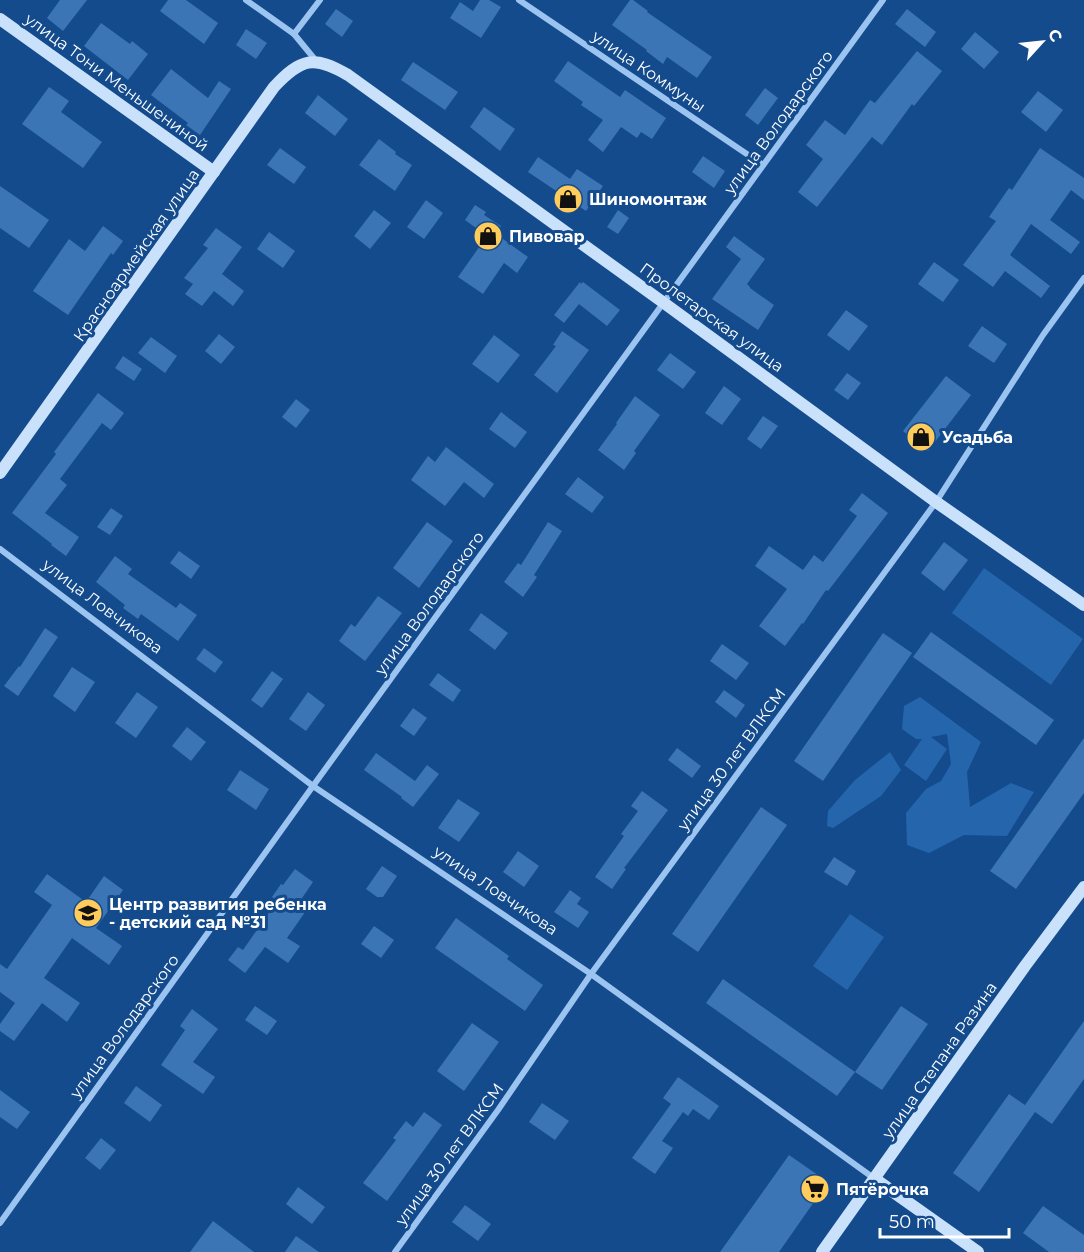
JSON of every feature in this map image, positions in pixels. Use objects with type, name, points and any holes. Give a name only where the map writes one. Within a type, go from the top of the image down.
[{"type":"street","points":[[246,0],[294,34],[311,63]]},
{"type":"street","points":[[294,34],[320,0]]},
{"type":"street","name":"улица Коммуны","points":[[519,0],[763,165]]},
{"type":"street","name":"улица Володарского","points":[[0,1223],[883,0]]},
{"type":"street","name":"улица Тони Меньшениной","points":[[0,19],[214,172]]},
{"type":"street","name":"Красноармейская улица","points":[[0,473],[274,87],[295,68],[311,63]]},
{"type":"street","name":"Пролетарская улица","points":[[311,63],[330,65],[348,75],[936,502],[1084,605]]},
{"type":"street","name":"улица 30 лет ВЛКСМ","points":[[395,1252],[498,1110],[591,974],[936,502],[1043,335],[1084,278]]},
{"type":"street","name":"улица Ловчикова","points":[[0,549],[314,786],[591,974],[978,1252]]},
{"type":"street","name":"улица Степана Разина","points":[[822,1252],[1025,966],[1084,887]]},
{"type":"shaded area","points":[[984,568],[1083,639],[1051,685],[952,613]]},
{"type":"shaded area","points":[[920,697],[981,742],[967,772],[970,807],[1011,783],[1034,792],[1007,836],[964,835],[929,853],[907,845],[906,813],[926,789],[941,781],[951,764],[947,734],[931,737],[947,749],[926,781],[904,765],[922,739],[916,739],[902,729],[904,706]]},
{"type":"shaded area","points":[[890,752],[901,770],[881,796],[833,828],[827,826],[828,811],[855,780]]},
{"type":"shaded area","points":[[850,914],[884,937],[847,990],[813,966]]},
{"type":"building","points":[[60,0],[87,0],[63,31],[47,18]]},
{"type":"building","points":[[168,0],[186,0],[218,23],[204,44],[160,11]]},
{"type":"building","points":[[480,0],[489,0],[501,7],[481,38],[450,18],[460,2],[473,11]]},
{"type":"building","points":[[630,0],[712,57],[697,78],[667,57],[663,64],[612,25]]},
{"type":"building","points":[[336,9],[353,21],[342,37],[325,24]]},
{"type":"building","points":[[907,9],[936,32],[925,47],[895,24]]},
{"type":"building","points":[[101,23],[130,44],[132,41],[148,54],[128,80],[84,46]]},
{"type":"building","points":[[246,29],[267,43],[256,59],[236,45]]},
{"type":"building","points":[[975,32],[999,52],[984,69],[961,49]]},
{"type":"building","points":[[917,51],[942,71],[914,106],[912,104],[882,145],[872,137],[817,207],[798,192],[823,159],[806,145],[825,120],[845,135],[870,100],[875,103]]},
{"type":"building","points":[[568,61],[620,97],[625,90],[666,118],[652,139],[641,132],[637,138],[621,127],[603,152],[588,140],[603,120],[581,105],[583,102],[554,81]]},
{"type":"building","points":[[413,62],[458,92],[445,110],[401,80]]},
{"type":"building","points":[[171,69],[208,98],[219,81],[231,89],[200,135],[151,95]]},
{"type":"building","points":[[49,87],[69,101],[61,112],[102,142],[83,168],[22,124]]},
{"type":"building","points":[[765,88],[778,98],[758,125],[745,115]]},
{"type":"building","points":[[1038,91],[1063,110],[1046,132],[1021,112]]},
{"type":"building","points":[[318,95],[348,119],[335,136],[305,113]]},
{"type":"building","points":[[484,107],[515,129],[500,151],[470,127]]},
{"type":"building","points":[[379,139],[396,152],[395,154],[412,165],[395,191],[359,165]]},
{"type":"building","points":[[280,148],[306,167],[294,184],[267,165]]},
{"type":"building","points":[[1040,148],[1084,178],[1084,200],[1071,190],[1050,220],[1080,242],[1071,254],[1031,224],[1010,255],[1050,286],[1041,298],[1005,271],[993,287],[963,265],[996,221],[989,217],[1009,188],[1012,190]]},
{"type":"building","points":[[703,156],[725,171],[714,188],[692,172]]},
{"type":"building","points":[[538,157],[570,179],[577,169],[603,186],[586,211],[528,172]]},
{"type":"building","points":[[0,186],[49,220],[29,248],[0,228]]},
{"type":"building","points":[[426,200],[443,213],[424,239],[407,227]]},
{"type":"building","points":[[475,205],[486,212],[484,215],[501,226],[496,234],[528,257],[517,273],[504,263],[483,294],[458,277],[487,236],[465,220]]},
{"type":"building","points":[[374,210],[391,223],[370,249],[354,236]]},
{"type":"building","points":[[618,210],[629,218],[618,234],[607,227]]},
{"type":"building","points":[[103,226],[123,241],[113,255],[111,253],[68,315],[33,291],[69,239],[85,251]]},
{"type":"building","points":[[216,228],[242,247],[222,274],[244,291],[233,306],[214,291],[202,306],[185,294],[193,284],[184,278],[208,248],[203,245]]},
{"type":"building","points":[[269,232],[295,251],[283,268],[257,249]]},
{"type":"building","points":[[734,236],[765,259],[747,284],[774,305],[758,330],[712,299],[741,259],[726,247]]},
{"type":"building","points":[[934,262],[959,280],[943,302],[918,284]]},
{"type":"building","points":[[580,282],[620,310],[607,326],[579,304],[564,323],[554,315]]},
{"type":"building","points":[[846,310],[868,326],[849,351],[827,335]]},
{"type":"building","points":[[982,326],[1007,344],[994,363],[968,346]]},
{"type":"building","points":[[562,331],[589,350],[557,393],[534,375],[556,346],[553,345]]},
{"type":"building","points":[[219,334],[235,347],[221,364],[205,351]]},
{"type":"building","points":[[494,335],[520,355],[498,383],[472,364]]},
{"type":"building","points":[[151,337],[177,356],[165,373],[138,353]]},
{"type":"building","points":[[670,353],[696,372],[683,389],[657,370]]},
{"type":"building","points":[[123,356],[142,369],[134,381],[115,368]]},
{"type":"building","points":[[847,373],[861,383],[848,400],[834,390]]},
{"type":"building","points":[[946,376],[971,395],[928,451],[903,431]]},
{"type":"building","points":[[724,386],[741,399],[722,425],[705,413]]},
{"type":"building","points":[[98,393],[124,413],[111,430],[102,423],[60,479],[67,485],[45,513],[79,537],[66,556],[12,513]]},
{"type":"building","points":[[635,396],[660,415],[634,451],[636,453],[624,470],[598,450]]},
{"type":"building","points":[[296,399],[310,410],[296,428],[282,417]]},
{"type":"building","points":[[501,412],[527,432],[515,448],[489,429]]},
{"type":"building","points":[[763,416],[778,426],[761,449],[747,439]]},
{"type":"building","points":[[446,447],[494,484],[484,498],[464,482],[445,506],[411,480],[428,456],[435,462]]},
{"type":"building","points":[[578,477],[604,497],[592,513],[565,494]]},
{"type":"building","points":[[862,493],[888,513],[828,591],[826,590],[785,646],[759,626],[787,589],[755,566],[769,546],[803,570],[814,555],[823,562],[857,516],[849,510]]},
{"type":"building","points":[[111,508],[123,516],[110,535],[97,527]]},
{"type":"building","points":[[427,522],[453,541],[419,588],[393,568]]},
{"type":"building","points":[[548,522],[562,531],[534,575],[537,577],[523,597],[504,582],[518,563],[521,565]]},
{"type":"building","points":[[944,542],[968,560],[944,591],[921,573]]},
{"type":"building","points":[[179,551],[200,566],[191,579],[170,563]]},
{"type":"building","points":[[115,556],[132,569],[128,574],[176,608],[180,603],[197,615],[178,641],[141,614],[138,619],[123,608],[125,605],[96,582]]},
{"type":"building","points":[[378,596],[402,613],[365,661],[339,641],[351,624],[355,627]]},
{"type":"building","points":[[481,613],[508,633],[495,650],[469,630]]},
{"type":"building","points":[[45,628],[58,637],[18,696],[4,686],[20,667]]},
{"type":"building","points":[[931,632],[1054,720],[1036,745],[913,657]]},
{"type":"building","points":[[883,633],[912,653],[823,781],[794,761]]},
{"type":"building","points":[[722,644],[749,663],[736,680],[710,661]]},
{"type":"building","points":[[204,648],[223,662],[215,673],[196,659]]},
{"type":"building","points":[[72,667],[95,682],[75,712],[53,696]]},
{"type":"building","points":[[272,671],[283,679],[262,708],[251,700]]},
{"type":"building","points":[[438,673],[461,690],[453,702],[429,685]]},
{"type":"building","points":[[724,690],[745,705],[736,718],[715,702]]},
{"type":"building","points":[[137,692],[158,707],[136,738],[115,723]]},
{"type":"building","points":[[308,692],[325,705],[306,731],[289,719]]},
{"type":"building","points":[[413,708],[427,718],[414,736],[400,726]]},
{"type":"building","points":[[187,727],[206,742],[191,761],[172,746]]},
{"type":"building","points":[[1084,738],[1084,793],[1016,889],[990,871]]},
{"type":"building","points":[[677,748],[701,766],[692,778],[668,760]]},
{"type":"building","points":[[376,753],[415,781],[427,765],[439,774],[413,807],[364,770]]},
{"type":"building","points":[[240,770],[269,789],[256,810],[227,790]]},
{"type":"building","points":[[642,791],[668,810],[624,868],[626,869],[612,889],[595,877],[624,836],[621,834],[638,811],[631,806]]},
{"type":"building","points":[[458,799],[480,813],[459,842],[438,828]]},
{"type":"building","points":[[761,807],[787,825],[698,952],[672,934]]},
{"type":"building","points":[[518,851],[539,866],[524,887],[503,872]]},
{"type":"building","points":[[834,857],[856,871],[847,886],[824,872]]},
{"type":"building","points":[[382,866],[397,876],[383,897],[377,897],[366,889]]},
{"type":"building","points":[[295,869],[313,882],[300,901],[308,908],[287,938],[300,946],[288,963],[265,947],[245,973],[228,960],[238,947],[243,950],[277,901],[272,897]]},
{"type":"building","points":[[47,874],[86,902],[104,876],[123,890],[96,928],[122,946],[109,965],[72,938],[44,978],[80,1003],[67,1022],[42,1003],[14,1041],[0,1031],[0,1024],[15,1003],[0,992],[0,964],[7,969],[52,905],[34,892]]},
{"type":"building","points":[[570,890],[581,898],[577,904],[589,912],[578,928],[554,912]]},
{"type":"building","points":[[456,918],[509,956],[507,959],[543,985],[525,1011],[435,948]]},
{"type":"building","points":[[374,926],[394,940],[381,958],[361,944]]},
{"type":"building","points":[[723,979],[855,1072],[837,1096],[706,1003]]},
{"type":"building","points":[[255,1006],[277,1021],[267,1035],[245,1020]]},
{"type":"building","points":[[901,1006],[928,1024],[882,1090],[855,1072]]},
{"type":"building","points":[[192,1009],[218,1029],[193,1062],[215,1077],[203,1094],[161,1065],[185,1030],[180,1026]]},
{"type":"building","points":[[1084,1021],[1084,1079],[1052,1124],[1035,1112],[979,1192],[953,1173],[1009,1094],[1032,1110],[1025,1105]]},
{"type":"building","points":[[472,1023],[499,1042],[464,1091],[437,1071]]},
{"type":"building","points":[[678,1077],[719,1106],[709,1120],[693,1109],[688,1116],[683,1112],[662,1141],[673,1148],[655,1174],[632,1158],[671,1104],[663,1098]]},
{"type":"building","points":[[136,1086],[162,1105],[150,1122],[124,1103]]},
{"type":"building","points":[[0,1090],[30,1112],[17,1129],[0,1117]]},
{"type":"building","points":[[542,1103],[569,1121],[555,1140],[529,1122]]},
{"type":"building","points":[[424,1112],[442,1125],[387,1201],[363,1183],[396,1140],[393,1138],[406,1121],[413,1127]]},
{"type":"building","points":[[101,1138],[116,1150],[100,1170],[85,1158]]},
{"type":"building","points":[[789,1155],[828,1182],[779,1252],[720,1252]]},
{"type":"building","points":[[298,1187],[325,1207],[312,1224],[286,1204]]},
{"type":"building","points":[[465,1205],[491,1224],[478,1241],[452,1222]]},
{"type":"building","points":[[1043,1206],[1084,1235],[1084,1252],[1049,1252],[1023,1233]]},
{"type":"building","points":[[213,1221],[254,1252],[190,1252]]},
{"type":"building","points":[[296,1236],[319,1252],[285,1252]]},
{"type":"place","name":"Шиномонтаж","points":[[568,199]]},
{"type":"place","name":"Пивовар","points":[[488,236]]},
{"type":"place","name":"Усадьба","points":[[921,437]]},
{"type":"place","name":"Центр развития ребенка - детский сад №31","points":[[88,913]]},
{"type":"place","name":"Пятёрочка","points":[[815,1189]]}]
